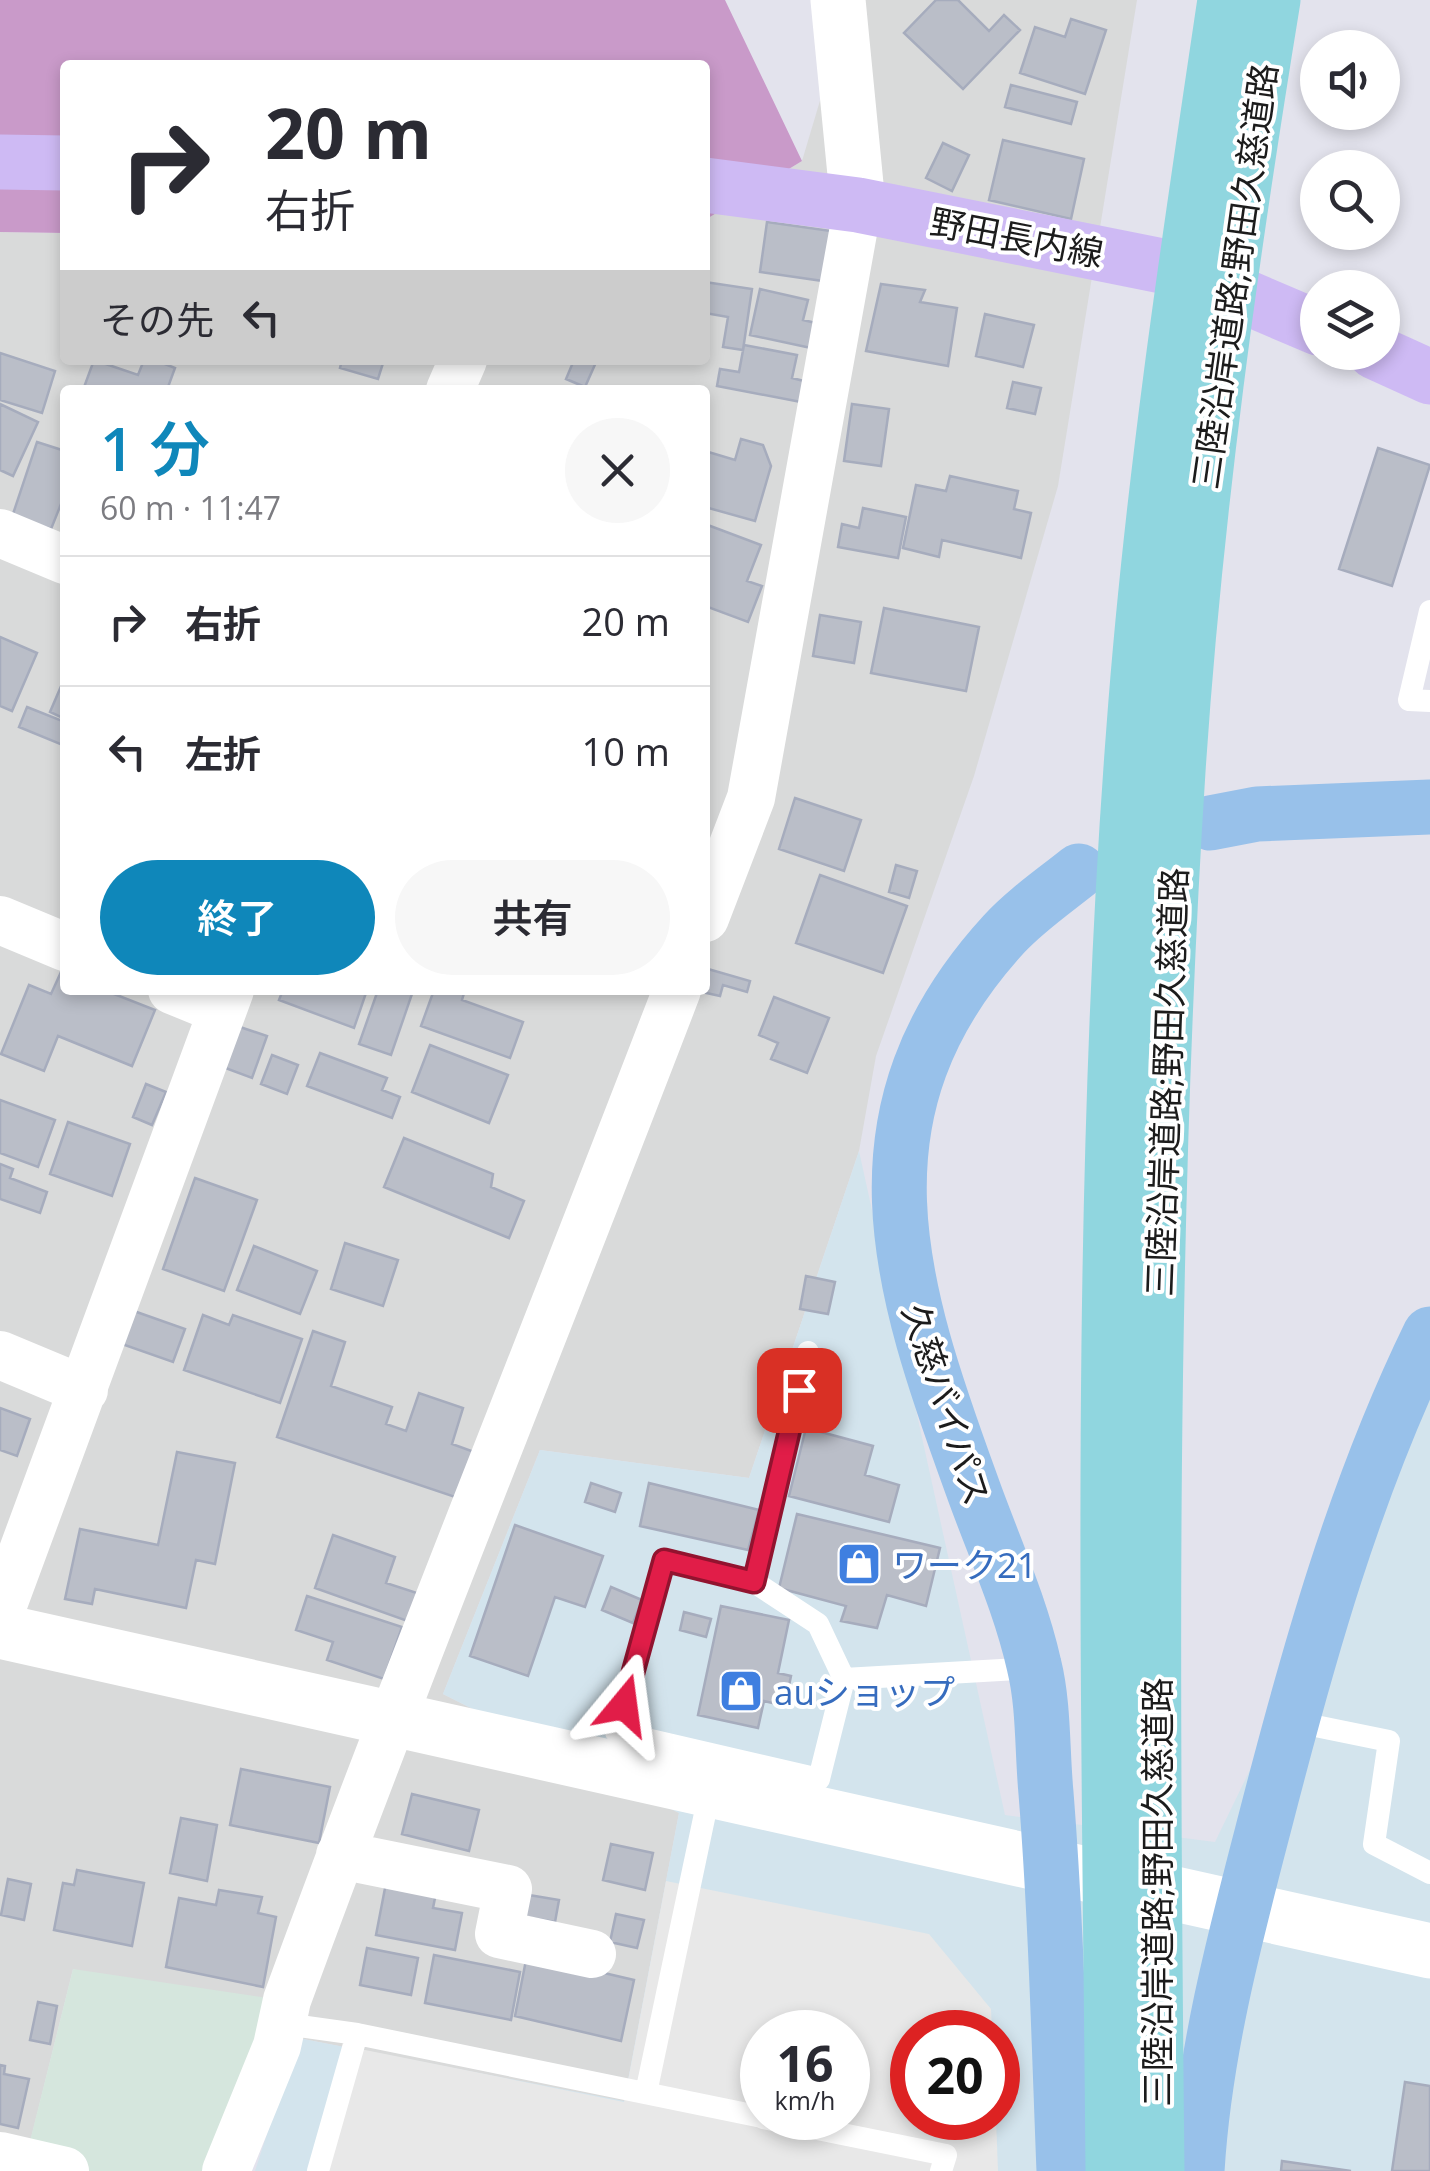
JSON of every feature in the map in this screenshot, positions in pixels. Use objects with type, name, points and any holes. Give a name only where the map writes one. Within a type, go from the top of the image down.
[{"type":"highway","name":"三陸沿岸道路;野田久慈道路","points":[[1113,2171],[1134,2083],[1132,1822],[1193,377],[1214,221],[1225,0]]},
{"type":"highway","name":"三陸沿岸道路;野田久慈道路","points":[[1214,221],[1273,0]]},
{"type":"highway","points":[[1210,822],[1257,814],[1416,813]]},
{"type":"highway","name":"久慈バイパス","points":[[1064,2171],[1052,1867],[1035,1668],[1014,1595],[918,1333],[896,1206],[898,1146],[926,1051],[969,976],[1006,932],[1078,870]]},
{"type":"highway","points":[[1196,2171],[1201,2098],[1243,1907],[1314,1634],[1384,1428],[1427,1347]]},
{"type":"highway","name":"三陸沿岸道路;野田久慈道路","points":[[1134,2083],[1157,2171]]},
{"type":"main road","points":[[0,162],[60,163]]},
{"type":"main road","name":"野田長内線","points":[[710,185],[858,205],[1182,270],[1300,320]]},
{"type":"main road","points":[[1400,364],[1430,377]]},
{"type":"street","points":[[710,905],[751,798],[858,205],[838,0]]},
{"type":"street","points":[[0,533],[60,558]]},
{"type":"street","points":[[0,920],[60,944]]},
{"type":"street","points":[[0,1613],[225,1000],[198,995]]},
{"type":"street","points":[[226,2171],[284,2024],[288,2000],[390,1718],[524,1392],[675,995]]},
{"type":"street","points":[[0,1356],[84,1390]]},
{"type":"street","points":[[0,1631],[1430,1951]]},
{"type":"street","points":[[340,1854],[508,1889],[499,1934],[592,1954]]},
{"type":"street","points":[[0,2156],[65,2171]]},
{"type":"lane","points":[[1430,610],[1409,700],[1430,701]]},
{"type":"lane","points":[[754,1582],[808,1352]]},
{"type":"lane","points":[[664,1560],[754,1582],[818,1624],[844,1680],[819,1779],[616,1732],[664,1560]]},
{"type":"lane","points":[[844,1680],[1035,1668]]},
{"type":"lane","points":[[1291,1721],[1389,1741],[1374,1844],[1430,1872]]},
{"type":"lane","points":[[646,2093],[710,1790]]},
{"type":"lane","points":[[284,2024],[357,2034],[740,2112]]},
{"type":"lane","points":[[318,2171],[357,2034]]},
{"type":"lane","points":[[870,2139],[946,2155],[942,2171]]},
{"type":"shaded area","points":[[0,0],[725,0],[802,161],[710,217],[710,60],[60,60],[60,233],[0,232]]},
{"type":"shaded area","points":[[850,0],[1137,0],[1058,486],[974,776],[876,1056],[859,1151],[749,1478],[540,1450],[443,1694],[679,1813],[624,2102],[298,2038],[73,1969],[30,2142],[0,2135],[0,232],[60,233],[60,365],[710,365],[710,217],[802,161]]},
{"type":"shaded area","points":[[859,1151],[1005,1815],[1215,1842],[1430,1398],[1430,2171],[255,2171],[298,2038],[624,2101],[679,1813],[443,1694],[540,1450],[749,1478]]},
{"type":"shaded area","points":[[666,1881],[929,1934],[991,2010],[890,2010],[890,2140],[997,2140],[998,2171],[329,2171],[360,2049],[624,2102]]},
{"type":"shaded area","points":[[73,1969],[275,1999],[227,2171],[0,2171],[30,2141]]},
{"type":"building","points":[[936,0],[958,0],[989,31],[1004,15],[1020,30],[963,89],[904,33]]},
{"type":"building","points":[[1071,19],[1106,30],[1085,94],[1020,73],[1035,27],[1065,37]]},
{"type":"building","points":[[1011,85],[1077,102],[1071,124],[1005,107]]},
{"type":"building","points":[[1003,140],[1084,159],[1071,219],[989,200]]},
{"type":"building","points":[[943,143],[969,155],[952,191],[926,178]]},
{"type":"building","points":[[767,222],[831,231],[823,281],[760,272]]},
{"type":"building","points":[[710,283],[752,289],[743,350],[723,347],[728,317],[710,314]]},
{"type":"building","points":[[881,284],[925,290],[920,302],[957,308],[948,366],[866,351]]},
{"type":"building","points":[[760,289],[808,300],[803,320],[816,323],[811,348],[750,335]]},
{"type":"building","points":[[985,314],[1034,325],[1023,367],[976,356]]},
{"type":"building","points":[[744,345],[797,355],[792,378],[804,381],[801,402],[717,386],[720,369],[739,372]]},
{"type":"building","points":[[0,353],[55,371],[42,413],[0,400]]},
{"type":"building","points":[[92,365],[109,365],[138,375],[142,365],[175,368],[169,385],[85,385]]},
{"type":"building","points":[[341,365],[382,365],[378,379],[340,368]]},
{"type":"building","points":[[572,365],[595,365],[586,385],[566,379]]},
{"type":"building","points":[[1013,382],[1041,388],[1035,414],[1007,408]]},
{"type":"building","points":[[0,404],[38,422],[13,476],[0,470]]},
{"type":"building","points":[[852,404],[889,409],[881,466],[844,461]]},
{"type":"building","points":[[741,439],[763,445],[771,466],[755,521],[710,508],[710,452],[735,460]]},
{"type":"building","points":[[37,442],[60,449],[60,506],[51,529],[12,517]]},
{"type":"building","points":[[1378,448],[1430,465],[1392,586],[1339,569]]},
{"type":"building","points":[[950,476],[1018,491],[1014,509],[1031,513],[1021,558],[942,540],[939,557],[903,548],[916,485],[946,491]]},
{"type":"building","points":[[863,508],[906,517],[898,558],[838,547],[842,524],[859,528]]},
{"type":"building","points":[[710,526],[761,545],[747,581],[762,586],[748,622],[710,608]]},
{"type":"building","points":[[884,608],[979,627],[966,691],[871,673]]},
{"type":"building","points":[[820,615],[861,622],[854,663],[813,656]]},
{"type":"building","points":[[0,637],[37,653],[12,711],[0,706]]},
{"type":"building","points":[[60,689],[60,717],[50,712]]},
{"type":"building","points":[[27,707],[60,720],[60,744],[19,727]]},
{"type":"building","points":[[795,798],[861,820],[844,871],[779,849]]},
{"type":"building","points":[[896,865],[917,871],[909,898],[889,892]]},
{"type":"building","points":[[820,875],[907,906],[883,973],[796,943]]},
{"type":"building","points":[[710,970],[750,981],[747,992],[723,985],[720,996],[710,994]]},
{"type":"building","points":[[60,974],[60,995],[117,995],[155,1010],[132,1066],[58,1036],[44,1071],[1,1054],[29,985],[51,994]]},
{"type":"building","points":[[281,995],[365,995],[354,1028],[279,1000]]},
{"type":"building","points":[[376,995],[412,995],[391,1055],[359,1044]]},
{"type":"building","points":[[432,995],[464,995],[462,1000],[523,1022],[510,1058],[421,1026]]},
{"type":"building","points":[[774,997],[829,1018],[807,1073],[771,1059],[778,1043],[759,1035]]},
{"type":"building","points":[[234,1025],[267,1036],[252,1078],[220,1066]]},
{"type":"building","points":[[430,1045],[508,1075],[489,1123],[412,1092]]},
{"type":"building","points":[[320,1053],[387,1078],[382,1090],[400,1097],[392,1118],[307,1086]]},
{"type":"building","points":[[272,1055],[298,1065],[287,1094],[261,1084]]},
{"type":"building","points":[[146,1084],[166,1092],[152,1125],[133,1117]]},
{"type":"building","points":[[0,1100],[55,1120],[38,1167],[0,1153]]},
{"type":"building","points":[[68,1122],[130,1144],[112,1196],[50,1174]]},
{"type":"building","points":[[404,1138],[493,1174],[491,1187],[524,1201],[509,1238],[384,1187]]},
{"type":"building","points":[[0,1164],[13,1169],[10,1178],[47,1192],[40,1213],[0,1199]]},
{"type":"building","points":[[195,1178],[257,1200],[224,1291],[163,1269]]},
{"type":"building","points":[[345,1243],[398,1260],[383,1306],[331,1289]]},
{"type":"building","points":[[254,1246],[317,1271],[300,1314],[237,1290]]},
{"type":"building","points":[[806,1276],[835,1282],[828,1314],[800,1309]]},
{"type":"building","points":[[131,1310],[185,1329],[173,1362],[119,1343]]},
{"type":"building","points":[[203,1315],[229,1325],[233,1315],[302,1339],[280,1403],[184,1370]]},
{"type":"building","points":[[313,1331],[345,1342],[331,1386],[392,1407],[386,1424],[406,1431],[419,1393],[463,1408],[452,1444],[477,1453],[461,1499],[277,1437]]},
{"type":"building","points":[[0,1408],[30,1419],[17,1456],[0,1450]]},
{"type":"building","points":[[806,1428],[873,1446],[865,1475],[899,1485],[889,1522],[789,1496]]},
{"type":"building","points":[[177,1452],[235,1463],[215,1564],[196,1560],[186,1608],[95,1589],[92,1604],[65,1599],[80,1529],[158,1545]]},
{"type":"building","points":[[591,1483],[621,1493],[615,1512],[585,1502]]},
{"type":"building","points":[[649,1483],[759,1510],[748,1550],[640,1526]]},
{"type":"building","points":[[797,1514],[940,1548],[926,1606],[887,1595],[877,1628],[841,1621],[846,1606],[779,1588]]},
{"type":"building","points":[[515,1525],[603,1556],[585,1607],[555,1597],[528,1676],[470,1656]]},
{"type":"building","points":[[333,1535],[395,1557],[386,1583],[423,1595],[413,1623],[315,1588]]},
{"type":"building","points":[[611,1587],[642,1600],[633,1623],[602,1610]]},
{"type":"building","points":[[307,1596],[402,1627],[384,1679],[327,1660],[333,1642],[296,1630]]},
{"type":"building","points":[[721,1606],[789,1620],[778,1673],[791,1676],[785,1706],[764,1701],[758,1728],[698,1715]]},
{"type":"building","points":[[684,1612],[711,1619],[706,1637],[680,1630]]},
{"type":"building","points":[[241,1769],[330,1787],[319,1843],[230,1825]]},
{"type":"building","points":[[412,1794],[479,1810],[469,1851],[402,1834]]},
{"type":"building","points":[[181,1818],[217,1825],[207,1881],[170,1873]]},
{"type":"building","points":[[611,1844],[653,1853],[645,1890],[603,1880]]},
{"type":"building","points":[[77,1870],[144,1883],[132,1946],[54,1930],[63,1883],[74,1885]]},
{"type":"building","points":[[8,1879],[31,1884],[24,1920],[1,1915]]},
{"type":"building","points":[[386,1883],[436,1893],[433,1908],[462,1913],[455,1950],[376,1935]]},
{"type":"building","points":[[219,1890],[262,1897],[258,1913],[276,1917],[263,1987],[166,1967],[179,1898],[216,1905]]},
{"type":"building","points":[[529,1895],[559,1900],[555,1922],[525,1917]]},
{"type":"building","points":[[616,1914],[644,1920],[637,1948],[610,1942]]},
{"type":"building","points":[[367,1948],[418,1958],[411,1995],[360,1985]]},
{"type":"building","points":[[434,1955],[520,1972],[511,2020],[425,2003]]},
{"type":"building","points":[[527,1955],[634,1980],[621,2041],[515,2016]]},
{"type":"building","points":[[38,2002],[57,2006],[50,2044],[30,2040]]},
{"type":"building","points":[[0,2065],[5,2066],[4,2074],[29,2079],[18,2128],[0,2124]]},
{"type":"building","points":[[1405,2082],[1430,2086],[1430,2171],[1392,2171]]},
{"type":"building","points":[[1282,2161],[1351,2171],[1281,2171]]},
{"type":"place","name":"ワーク21","points":[[859,1564]]},
{"type":"place","name":"auショップ","points":[[741,1691]]},
{"type":"route","points":[[624,1705],[664,1560],[754,1582],[799,1390]]}]
